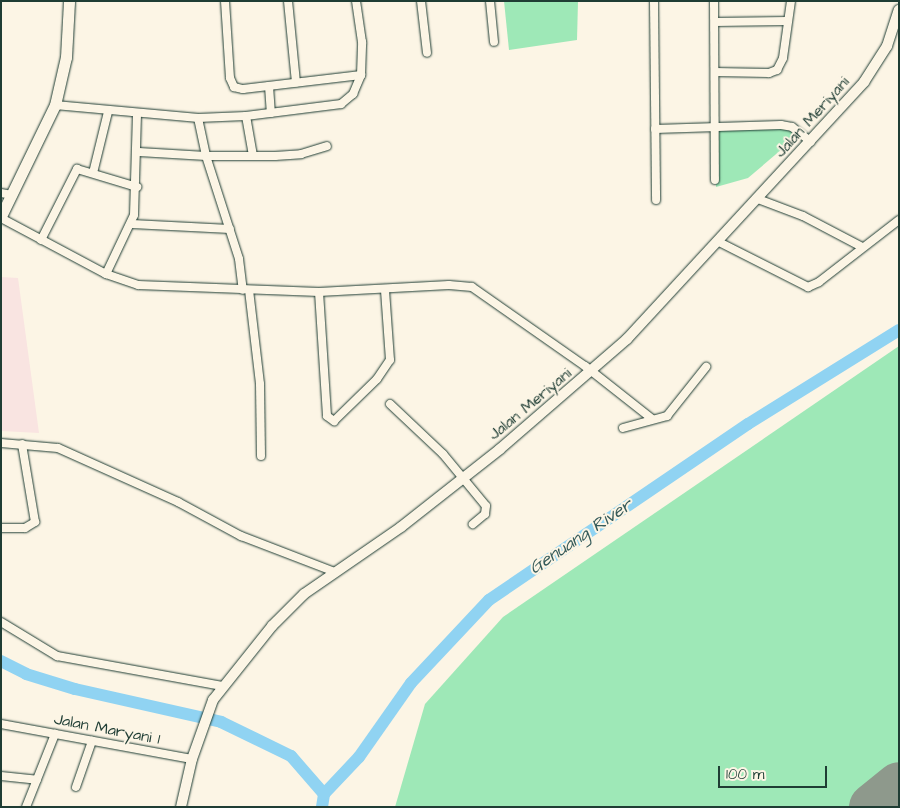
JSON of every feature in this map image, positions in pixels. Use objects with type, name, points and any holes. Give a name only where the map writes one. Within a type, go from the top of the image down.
[{"type":"main road","points":[[1,217],[6,194],[56,105],[66,57],[69,1]]},
{"type":"street","points":[[225,1],[231,83],[240,89],[361,75]]},
{"type":"street","points":[[288,1],[296,83]]},
{"type":"street","points":[[56,105],[108,112],[198,118],[246,116],[341,104],[353,94],[361,75],[362,42],[356,1]]},
{"type":"street","points":[[421,1],[427,53]]},
{"type":"street","points":[[490,1],[494,42]]},
{"type":"street","points":[[654,1],[656,200]]},
{"type":"street","points":[[714,1],[715,180]]},
{"type":"street","points":[[715,72],[769,73],[777,70],[784,53],[791,1]]},
{"type":"street","name":"Jalan Meriyani","points":[[181,807],[199,735],[213,700],[222,686],[293,603],[401,527],[592,372],[719,242],[811,142],[880,61],[893,34],[899,10]]},
{"type":"street","points":[[714,22],[787,21]]},
{"type":"street","points":[[270,86],[271,113]]},
{"type":"street","points":[[93,174],[108,112]]},
{"type":"street","points":[[106,274],[132,224],[139,152],[137,114]]},
{"type":"street","points":[[246,116],[253,154]]},
{"type":"street","points":[[198,118],[206,156],[230,229],[246,290],[260,384],[261,456]]},
{"type":"street","points":[[655,129],[787,126],[811,142]]},
{"type":"street","points":[[139,152],[206,156],[300,154],[327,146]]},
{"type":"street","points":[[42,240],[75,171],[80,168],[137,188]]},
{"type":"street","points":[[758,199],[803,216],[862,247]]},
{"type":"street","points":[[1,217],[106,274],[138,285],[319,292],[385,290],[449,285],[472,287],[592,372],[652,419]]},
{"type":"street","points":[[719,242],[805,287],[819,282],[899,220]]},
{"type":"street","points":[[132,224],[230,229]]},
{"type":"street","points":[[319,292],[328,416],[334,421],[377,379],[390,360],[385,290]]},
{"type":"street","points":[[623,428],[667,416],[706,367]]},
{"type":"street","points":[[390,404],[464,477],[487,508],[472,524]]},
{"type":"street","points":[[1,443],[63,450],[178,502],[241,536],[336,572]]},
{"type":"street","points":[[1,528],[25,528],[34,522],[22,444]]},
{"type":"street","points":[[1,622],[57,656],[222,686]]},
{"type":"street","name":"Jalan Maryani 1","points":[[1,724],[192,759]]},
{"type":"street","points":[[26,807],[55,734]]},
{"type":"street","points":[[76,787],[92,741]]},
{"type":"street","points":[[1,776],[37,780]]},
{"type":"shaded area","points":[[1,277],[18,278],[39,433],[1,431]]},
{"type":"green space","points":[[504,1],[578,1],[577,40],[509,50]]},
{"type":"green space","points":[[781,125],[801,133],[748,178],[716,187],[714,127]]},
{"type":"green space","points":[[899,346],[899,807],[395,807],[425,704],[503,617]]},
{"type":"waterway","name":"Genuang River","points":[[322,807],[324,794],[359,757],[411,683],[489,600],[748,424],[899,330]]},
{"type":"waterway","points":[[1,661],[26,674],[75,689],[221,722],[291,756],[324,794]]},
{"type":"runway","points":[[873,807],[899,786]]}]
